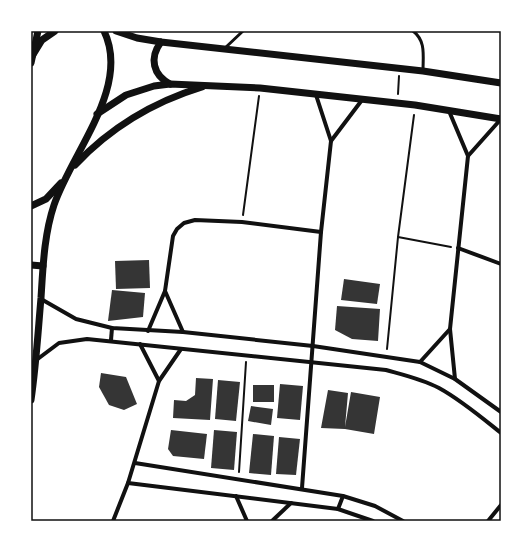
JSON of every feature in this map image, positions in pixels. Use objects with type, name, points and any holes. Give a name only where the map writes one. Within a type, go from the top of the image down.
[{"type":"street","points":[[31,63],[38,31]]},
{"type":"street","points":[[32,55],[42,40],[55,31]]},
{"type":"street","points":[[31,400],[43,266],[50,221],[60,190],[108,89],[112,70],[110,48],[104,31]]},
{"type":"street","points":[[116,31],[137,38],[161,42],[423,71],[501,83]]},
{"type":"street","points":[[161,42],[154,54],[153,62],[158,75],[170,84]]},
{"type":"street","points":[[97,114],[116,100],[140,90],[170,84],[260,88],[415,105],[501,119]]},
{"type":"street","points":[[31,206],[39,203],[52,193],[70,171],[99,142],[133,118],[169,99],[208,85]]},
{"type":"street","points":[[302,488],[320,232],[331,141],[316,95]]},
{"type":"street","points":[[331,141],[362,100]]},
{"type":"street","points":[[449,111],[468,156],[450,329],[455,378]]},
{"type":"street","points":[[468,156],[501,119]]},
{"type":"street","points":[[148,331],[165,291],[173,236],[176,229],[184,223],[195,220],[242,222],[320,232]]},
{"type":"street","points":[[458,248],[501,264]]},
{"type":"street","points":[[31,265],[43,266]]},
{"type":"street","points":[[165,291],[183,332]]},
{"type":"street","points":[[41,299],[76,320],[112,328],[183,332],[313,346],[420,362],[455,378],[501,412]]},
{"type":"street","points":[[111,340],[112,328]]},
{"type":"street","points":[[420,362],[450,329]]},
{"type":"street","points":[[35,361],[59,343],[66,340],[111,340],[181,349],[312,361],[386,370],[438,387],[464,404],[501,432]]},
{"type":"street","points":[[140,344],[159,381]]},
{"type":"street","points":[[113,521],[135,463],[159,381],[181,349]]},
{"type":"street","points":[[135,463],[239,480],[302,488],[343,496],[375,506],[403,521]]},
{"type":"street","points":[[128,483],[338,509],[373,521]]},
{"type":"street","points":[[236,496],[247,521]]},
{"type":"street","points":[[338,509],[343,496]]},
{"type":"street","points":[[272,521],[291,503]]},
{"type":"street","points":[[488,521],[501,505]]},
{"type":"lane","points":[[224,49],[243,31]]},
{"type":"lane","points":[[413,31],[422,40],[424,46],[423,71]]},
{"type":"path","points":[[398,103],[400,69]]},
{"type":"path","points":[[242,222],[260,88]]},
{"type":"path","points":[[386,356],[398,237],[415,105]]},
{"type":"path","points":[[398,237],[458,248]]},
{"type":"path","points":[[239,480],[246,355]]},
{"type":"building","points":[[149,260],[150,288],[116,289],[115,261]]},
{"type":"building","points":[[344,279],[380,284],[377,304],[341,300]]},
{"type":"building","points":[[112,290],[145,293],[143,317],[108,321]]},
{"type":"building","points":[[337,306],[380,309],[378,341],[352,339],[335,330]]},
{"type":"building","points":[[101,373],[126,377],[137,404],[124,410],[109,405],[99,387]]},
{"type":"building","points":[[196,378],[213,379],[210,420],[173,418],[174,400],[186,401],[195,395]]},
{"type":"building","points":[[218,380],[240,382],[236,421],[215,419]]},
{"type":"building","points":[[280,384],[303,386],[300,420],[277,418]]},
{"type":"building","points":[[253,385],[274,385],[274,402],[253,402]]},
{"type":"building","points":[[328,390],[348,393],[345,427],[351,392],[380,397],[374,434],[345,429],[321,428]]},
{"type":"building","points":[[251,406],[273,409],[271,425],[248,421]]},
{"type":"building","points":[[171,430],[207,434],[204,459],[173,456],[168,449]]},
{"type":"building","points":[[214,430],[237,432],[234,470],[211,468]]},
{"type":"building","points":[[253,434],[274,436],[271,475],[249,473]]},
{"type":"building","points":[[279,437],[300,439],[296,475],[276,474]]}]
